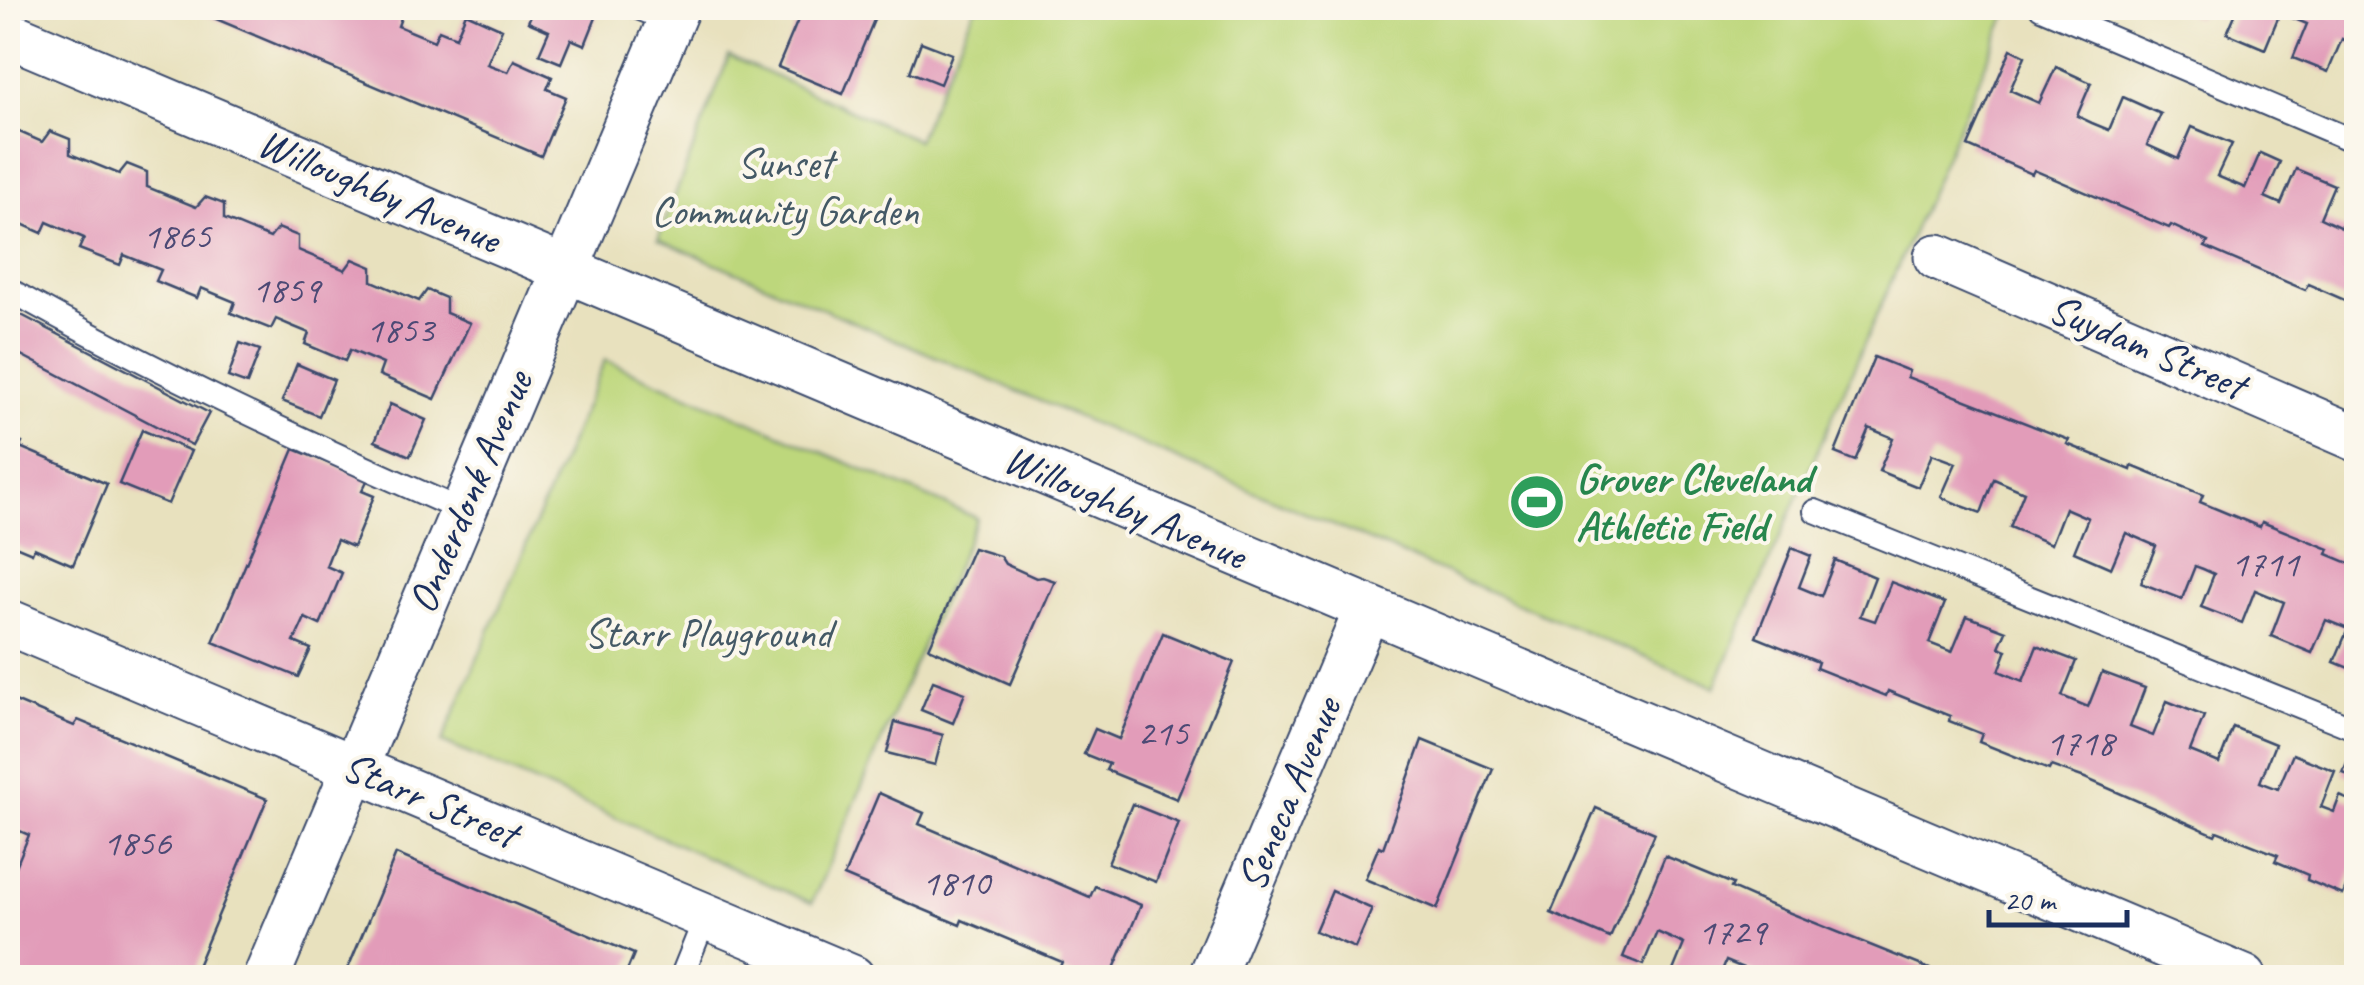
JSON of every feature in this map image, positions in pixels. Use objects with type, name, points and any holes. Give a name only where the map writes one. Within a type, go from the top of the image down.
[{"type":"street","name":"Onderdonk Avenue","points":[[266,978],[565,269],[661,12]]},
{"type":"street","name":"Willoughby Avenue","points":[[8,34],[2244,978]]},
{"type":"street","name":"Suydam Street","points":[[1937,256],[2356,438]]},
{"type":"street","name":"Seneca Avenue","points":[[1211,978],[1367,610]]},
{"type":"street","name":"Starr Street","points":[[8,622],[852,978]]},
{"type":"lane","points":[[2041,8],[2356,142]]},
{"type":"lane","points":[[8,289],[104,344],[462,511]]},
{"type":"lane","points":[[1814,511],[2356,729]]},
{"type":"lane","points":[[682,978],[706,916]]},
{"type":"green space","name":"Grover Cleveland Athletic Field","points":[[975,8],[2010,8],[1715,687],[658,239],[729,56],[917,140]]},
{"type":"green space","name":"Starr Playground","points":[[605,360],[977,518],[812,903],[442,742]]},
{"type":"building","points":[[190,8],[384,8],[402,15],[398,26],[434,41],[439,30],[456,37],[466,13],[502,29],[487,64],[508,72],[514,60],[552,77],[547,89],[566,97],[541,156]]},
{"type":"building","points":[[534,8],[599,10],[585,45],[571,39],[561,63],[539,54],[549,31],[528,22]]},
{"type":"building","points":[[803,8],[879,8],[843,94],[778,67]]},
{"type":"building","points":[[2172,8],[2203,8],[2198,18]]},
{"type":"building","points":[[2238,8],[2356,8],[2356,45],[2342,39],[2328,72],[2293,58],[2307,24],[2280,13],[2265,49],[2227,33]]},
{"type":"building","points":[[921,42],[952,54],[940,84],[910,72]]},
{"type":"building","points":[[2011,49],[2025,56],[2010,90],[2039,103],[2056,67],[2091,83],[2077,116],[2092,123],[2109,130],[2123,97],[2161,114],[2147,145],[2178,159],[2192,127],[2232,144],[2217,176],[2245,188],[2260,153],[2280,162],[2265,197],[2281,204],[2296,169],[2334,185],[2320,218],[2350,232],[2356,217],[2356,305],[2308,284],[2305,290],[2205,247],[2208,242],[2171,225],[2169,228],[1968,146]]},
{"type":"building","points":[[8,127],[42,142],[50,131],[70,139],[70,154],[119,174],[127,164],[147,172],[147,187],[196,207],[205,197],[224,204],[224,219],[270,238],[278,228],[298,236],[298,250],[345,270],[353,259],[372,267],[372,281],[419,301],[427,290],[446,298],[446,313],[470,323],[435,399],[379,375],[383,364],[350,350],[345,361],[305,344],[309,333],[276,319],[271,329],[231,313],[235,302],[201,288],[197,298],[156,281],[161,270],[124,255],[120,265],[79,249],[84,238],[47,222],[42,233],[8,218]]},
{"type":"building","points":[[8,308],[209,413],[192,445],[8,348]]},
{"type":"building","points":[[240,343],[260,350],[247,384],[228,377]]},
{"type":"building","points":[[1874,357],[1909,371],[1907,377],[2069,440],[2067,444],[2131,470],[2132,466],[2203,495],[2200,502],[2329,549],[2327,554],[2356,566],[2356,671],[2334,662],[2348,629],[2326,620],[2312,653],[2271,636],[2284,602],[2255,590],[2242,623],[2201,607],[2214,574],[2203,569],[2195,566],[2182,599],[2141,583],[2156,546],[2126,533],[2111,568],[2074,552],[2088,518],[2065,508],[2051,544],[2010,527],[2024,492],[1994,479],[1981,513],[1941,497],[1956,463],[1932,454],[1918,487],[1879,471],[1893,438],[1869,428],[1855,461],[1835,453]]},
{"type":"building","points":[[297,364],[334,380],[319,416],[282,401]]},
{"type":"building","points":[[390,404],[426,420],[410,456],[375,441]]},
{"type":"building","points":[[142,430],[191,451],[168,504],[119,484]]},
{"type":"building","points":[[8,437],[22,443],[20,447],[107,484],[73,565],[34,548],[32,553],[8,543]]},
{"type":"building","points":[[294,449],[368,479],[362,491],[374,496],[353,547],[337,540],[331,553],[326,566],[342,573],[320,625],[305,618],[294,642],[311,649],[298,677],[213,642]]},
{"type":"building","points":[[973,548],[1000,556],[1005,564],[1036,578],[1055,581],[1010,684],[929,648]]},
{"type":"building","points":[[1792,548],[1811,556],[1799,587],[1821,596],[1835,560],[1875,577],[1860,616],[1875,621],[1891,582],[1945,603],[1929,643],[1952,652],[1967,616],[2006,631],[1999,647],[2007,650],[1999,671],[2023,681],[2037,646],[2076,661],[2062,696],[2088,707],[2102,672],[2145,688],[2130,727],[2153,736],[2167,701],[2204,716],[2190,751],[2219,763],[2233,727],[2275,744],[2260,782],[2278,789],[2293,754],[2335,771],[2321,807],[2334,812],[2340,796],[2356,803],[2356,861],[2343,895],[2275,861],[2278,855],[2217,831],[2215,835],[2085,778],[2051,766],[2049,770],[1979,742],[1982,734],[1949,721],[1950,716],[1816,668],[1818,662],[1756,637]]},
{"type":"building","points":[[1163,633],[1234,662],[1177,799],[1106,770],[1109,764],[1084,754],[1095,729],[1119,739]]},
{"type":"building","points":[[933,681],[965,693],[953,723],[921,710]]},
{"type":"building","points":[[8,698],[74,726],[78,720],[267,799],[192,978],[8,978],[8,886],[29,835],[8,826]]},
{"type":"building","points":[[895,722],[943,735],[935,765],[887,753]]},
{"type":"building","points":[[1422,740],[1493,769],[1437,909],[1365,879],[1379,846],[1383,848]]},
{"type":"building","points":[[2352,751],[2356,752],[2356,778],[2343,773]]},
{"type":"building","points":[[879,793],[924,813],[919,824],[1090,897],[1095,886],[1141,905],[1110,978],[1079,978],[1059,969],[1062,962],[962,920],[960,925],[844,876]]},
{"type":"building","points":[[1132,804],[1179,823],[1156,882],[1108,863]]},
{"type":"building","points":[[1596,808],[1655,833],[1610,938],[1551,913]]},
{"type":"building","points":[[396,854],[634,954],[624,978],[344,978]]},
{"type":"building","points":[[1665,856],[1733,884],[1731,888],[1763,902],[1952,978],[1751,978],[1753,972],[1726,961],[1719,978],[1670,978],[1684,944],[1657,932],[1643,965],[1623,957]]},
{"type":"building","points":[[1332,891],[1372,909],[1355,948],[1315,931]]},
{"type":"place","name":"Grover Cleveland Athletic Field","points":[[1537,502]]},
{"type":"park label","name":"Sunset Community Garden","points":[[785,187]]}]
